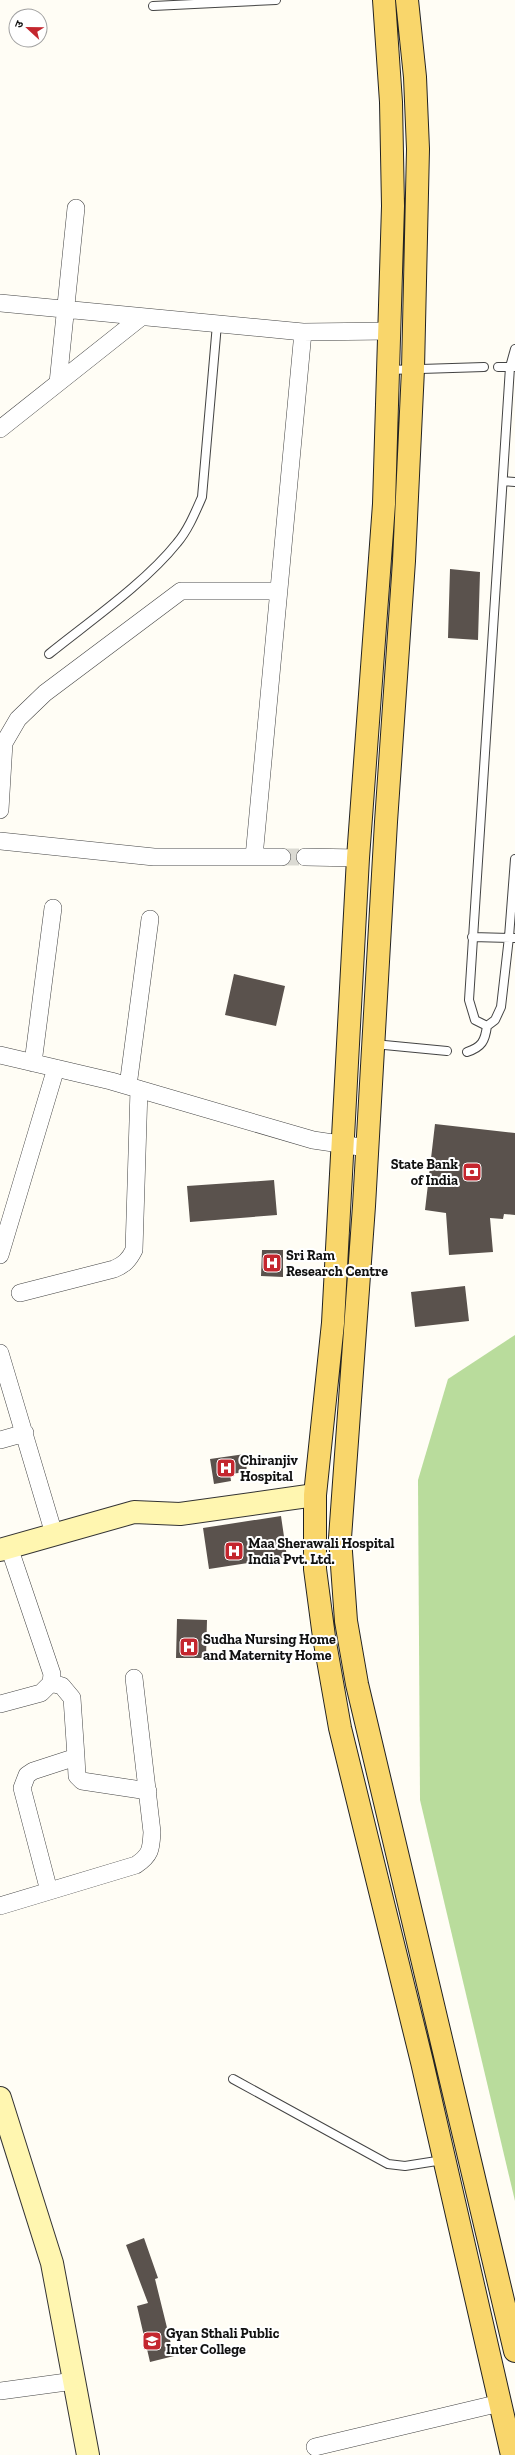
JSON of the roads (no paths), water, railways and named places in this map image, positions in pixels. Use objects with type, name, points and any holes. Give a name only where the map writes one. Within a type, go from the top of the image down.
[{"type":"main road","points":[[384,0],[391,102],[393,206],[384,504],[358,858],[333,1322],[315,1495],[315,1569],[324,1637],[340,1728],[445,2159],[512,2455]]},
{"type":"main road","points":[[407,0],[414,77],[418,149],[413,369],[404,561],[367,1148],[340,1538],[346,1621],[358,1692],[515,2351]]},
{"type":"street","points":[[58,383],[76,208]]},
{"type":"street","points":[[0,303],[66,308],[140,318],[303,332],[389,331]]},
{"type":"street","points":[[0,429],[140,318]]},
{"type":"street","points":[[254,857],[303,332]]},
{"type":"street","points":[[0,810],[4,743],[18,719],[45,693],[181,591],[279,591]]},
{"type":"street","points":[[0,841],[154,857],[282,857]]},
{"type":"street","points":[[305,857],[358,858]]},
{"type":"street","points":[[33,1063],[53,908]]},
{"type":"street","points":[[20,1293],[114,1269],[123,1265],[130,1258],[134,1250],[133,1087],[150,919]]},
{"type":"street","points":[[0,1055],[133,1087],[313,1140],[367,1148]]},
{"type":"street","points":[[0,1255],[56,1068]]},
{"type":"street","points":[[0,1354],[25,1433],[54,1534]]},
{"type":"street","points":[[0,1440],[25,1433]]},
{"type":"street","points":[[0,1704],[41,1693],[52,1683],[52,1674],[4,1548],[134,1512],[180,1514],[253,1502],[315,1495]]},
{"type":"street","points":[[0,1906],[136,1865],[147,1858],[151,1848],[152,1832],[134,1678]]},
{"type":"street","points":[[52,1683],[62,1686],[72,1698],[77,1776],[82,1781],[148,1791]]},
{"type":"street","points":[[49,1891],[22,1788],[24,1781],[33,1771],[76,1757]]},
{"type":"street","points":[[0,2098],[52,2263],[88,2455]]},
{"type":"street","points":[[0,2391],[74,2381]]},
{"type":"street","points":[[315,2447],[500,2403]]},
{"type":"lane","points":[[153,6],[276,0]]},
{"type":"lane","points":[[50,654],[156,566],[178,542],[193,519],[202,497],[216,324]]},
{"type":"lane","points":[[487,1026],[475,1020],[470,1009],[472,937],[503,481],[515,349]]},
{"type":"lane","points":[[498,366],[513,367]]},
{"type":"lane","points":[[389,370],[484,367]]},
{"type":"lane","points":[[503,481],[515,482]]},
{"type":"lane","points":[[467,1052],[479,1048],[486,1040],[487,1026],[495,1020],[501,1007],[512,938],[515,859]]},
{"type":"lane","points":[[472,937],[512,938]]},
{"type":"lane","points":[[373,1044],[447,1051]]},
{"type":"lane","points":[[233,2079],[388,2164],[405,2166],[445,2159]]},
{"type":"tunnel","points":[[282,857],[305,857]]},
{"type":"place","name":"State Bank of India","points":[[472,1172]]},
{"type":"place","name":"Sri Ram Research Centre","points":[[272,1263]]},
{"type":"place","name":"Chiranjiv Hospital","points":[[226,1468]]},
{"type":"place","name":"Maa Sherawali Hospital India Pvt. Ltd.","points":[[234,1551]]},
{"type":"place","name":"Sudha Nursing Home and Maternity Home","points":[[189,1647]]},
{"type":"place","name":"Gyan Sthali Public Inter College","points":[[152,2341]]}]
